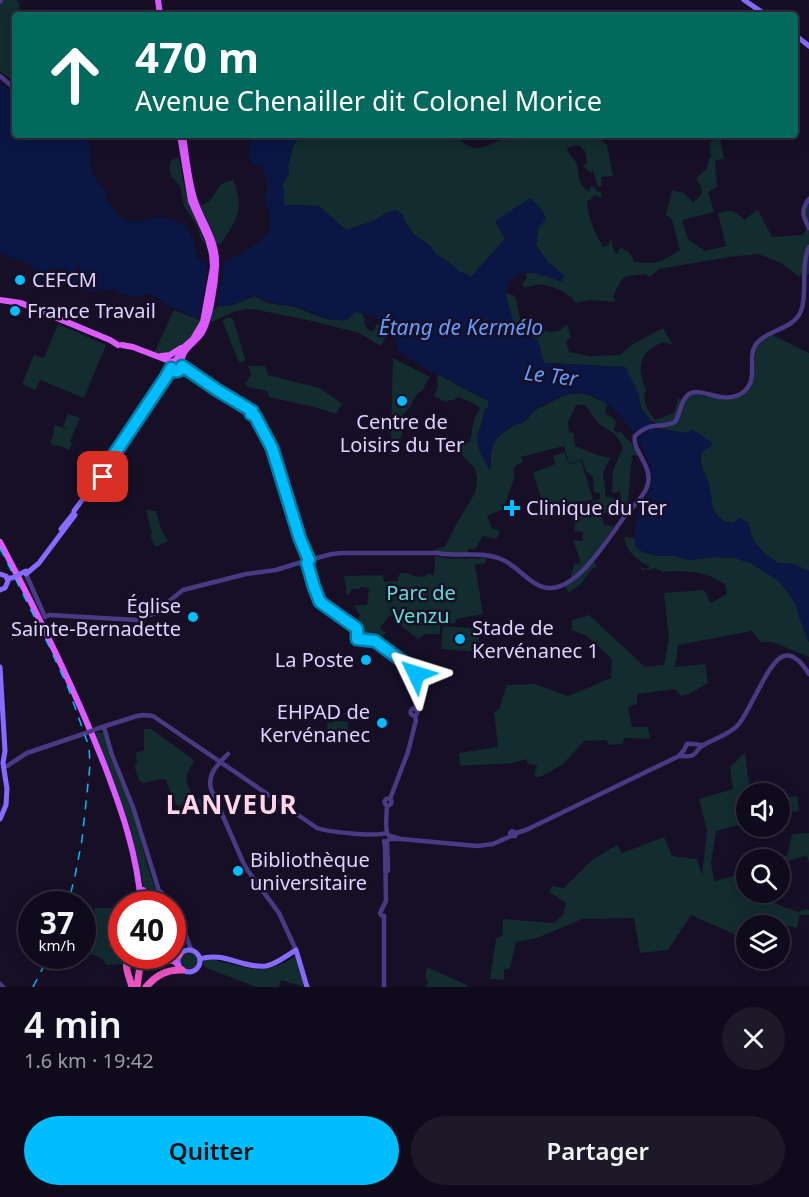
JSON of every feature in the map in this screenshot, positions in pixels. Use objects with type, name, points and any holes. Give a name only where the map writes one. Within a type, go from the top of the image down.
[{"type":"highway","points":[[127,969],[132,987]]},
{"type":"highway","points":[[138,987],[139,969]]},
{"type":"highway","points":[[146,987],[163,973],[177,969]]},
{"type":"main road","points":[[744,0],[762,12]]},
{"type":"main road","points":[[7,580],[26,573],[39,563],[99,480],[184,351],[205,328],[214,262],[208,239],[191,201],[181,138]]},
{"type":"main road","points":[[0,300],[21,303],[121,346],[176,365]]},
{"type":"main road","points":[[176,365],[184,347],[199,331],[209,306]]},
{"type":"main road","points":[[156,355],[166,356],[175,353],[199,331]]},
{"type":"main road","points":[[121,346],[133,347],[176,365]]},
{"type":"main road","points":[[0,542],[85,715],[123,816],[133,852],[139,891]]},
{"type":"main road","points":[[0,574],[3,574],[7,580],[5,588],[0,590]]},
{"type":"main road","points":[[0,668],[5,751],[3,765],[7,789],[6,805],[0,819]]},
{"type":"main road","points":[[133,852],[143,891]]},
{"type":"main road","points":[[184,969],[189,972],[195,970],[199,966],[200,959],[198,953],[191,949],[186,950]]},
{"type":"main road","points":[[200,959],[216,956],[266,966],[274,964],[296,950],[307,987]]},
{"type":"street","points":[[0,76],[12,86]]},
{"type":"street","points":[[809,199],[803,212],[809,228]]},
{"type":"street","points":[[26,573],[45,616],[137,620],[153,614],[181,591],[246,574],[276,570],[332,554],[488,555],[514,566],[535,584],[542,587],[552,588],[566,584],[594,560],[647,487],[648,472],[633,438],[637,433],[651,426],[675,422],[684,400],[692,392],[724,398],[744,392],[751,380],[753,351],[757,342],[791,323],[800,312],[805,259],[809,247]]},
{"type":"street","points":[[176,365],[253,413],[274,453],[320,602],[355,627],[357,639],[375,641],[416,674],[419,684],[415,709],[411,712],[416,720],[408,752],[390,799],[391,804],[387,805],[386,901],[380,914],[384,916],[384,987]]},
{"type":"street","points":[[696,747],[738,726],[778,659],[783,656],[791,657],[800,662],[809,674]]},
{"type":"street","points":[[3,765],[33,751],[102,727],[144,715],[156,717],[316,828],[326,831],[477,846],[493,844],[526,830],[686,753]]},
{"type":"street","points":[[102,727],[133,807],[160,891]]},
{"type":"street","points":[[686,753],[687,744],[691,743],[696,747]]},
{"type":"street","points":[[686,753],[691,756],[696,747]]},
{"type":"street","points":[[228,754],[211,777],[211,789],[245,865],[279,913],[296,950]]},
{"type":"street","points":[[384,909],[388,889],[386,837]]},
{"type":"street","points":[[186,936],[191,949]]},
{"type":"green space","points":[[3,0],[16,0],[20,4],[19,12],[12,12],[12,81],[0,71],[0,6]]},
{"type":"green space","points":[[299,138],[460,138],[467,145],[478,148],[507,138],[600,138],[607,145],[613,176],[601,177],[602,186],[598,187],[593,171],[590,172],[583,166],[587,163],[585,151],[578,145],[567,148],[577,165],[582,186],[589,192],[591,186],[601,192],[602,196],[594,195],[587,200],[592,224],[603,247],[611,240],[617,254],[620,248],[629,253],[634,262],[648,263],[659,262],[680,250],[672,220],[666,215],[672,190],[681,191],[693,202],[702,194],[696,178],[707,169],[711,157],[710,142],[720,138],[724,159],[715,160],[717,187],[708,192],[714,212],[682,220],[688,239],[705,251],[726,246],[718,213],[727,211],[738,214],[744,220],[758,210],[772,237],[803,235],[807,228],[802,214],[809,198],[809,274],[798,276],[781,263],[758,254],[728,257],[659,269],[648,277],[646,274],[627,276],[622,280],[613,297],[615,302],[590,300],[576,303],[568,295],[552,287],[535,285],[524,287],[522,285],[527,277],[525,274],[533,272],[548,262],[536,245],[538,229],[521,204],[513,209],[505,239],[471,277],[460,273],[413,234],[402,214],[396,210],[374,221],[346,230],[319,206],[284,205],[282,185],[289,174],[288,167],[293,146]]},
{"type":"green space","points":[[179,158],[188,199],[206,246],[184,206],[180,186],[171,176],[169,168],[171,160]]},
{"type":"green space","points":[[233,180],[239,198],[238,212],[222,242],[215,244],[200,206],[209,202],[221,184]]},
{"type":"green space","points":[[505,293],[513,295],[516,299],[521,323],[526,328],[551,332],[559,331],[567,324],[571,338],[566,341],[569,352],[589,356],[620,355],[633,344],[663,328],[673,345],[663,342],[649,350],[644,356],[641,367],[646,390],[645,402],[655,420],[674,413],[678,399],[686,399],[694,394],[725,400],[744,393],[753,373],[756,349],[773,335],[809,353],[809,571],[793,564],[778,563],[765,554],[753,540],[748,522],[729,522],[717,516],[711,502],[709,484],[701,465],[702,452],[683,433],[658,428],[654,421],[652,422],[641,408],[638,393],[625,367],[544,363],[538,341],[528,335],[515,333]]},
{"type":"green space","points":[[254,296],[268,303],[295,307],[333,320],[347,320],[355,312],[363,314],[363,318],[366,319],[363,323],[369,330],[374,331],[376,325],[379,324],[386,328],[386,337],[381,346],[359,333],[312,321],[247,309],[210,321],[213,309],[217,306],[232,305]]},
{"type":"green space","points":[[174,310],[202,321],[192,336],[177,350],[168,355],[154,353]]},
{"type":"green space","points":[[230,317],[233,319],[245,359],[239,363],[222,320]]},
{"type":"green space","points":[[58,324],[106,345],[84,398],[40,380],[35,390],[22,384],[34,355],[44,358]]},
{"type":"green space","points":[[393,358],[430,377],[425,388],[417,394],[402,416],[403,428],[399,448],[395,448],[391,437]]},
{"type":"green space","points":[[248,366],[265,366],[268,375],[320,388],[342,404],[336,414],[269,397],[267,391],[248,387],[245,384],[251,375]]},
{"type":"green space","points":[[439,375],[488,401],[489,407],[485,410],[478,432],[483,458],[489,469],[491,468],[492,449],[499,436],[527,420],[536,409],[565,396],[578,393],[591,396],[607,404],[605,413],[616,422],[614,430],[617,433],[620,431],[639,456],[632,455],[628,502],[631,506],[627,510],[622,508],[620,492],[612,493],[613,470],[623,448],[617,437],[598,422],[586,405],[576,405],[568,422],[569,432],[574,433],[575,446],[598,455],[611,457],[603,472],[606,497],[614,498],[619,504],[613,513],[601,513],[604,525],[614,526],[592,559],[597,566],[579,586],[568,593],[565,586],[574,579],[571,576],[574,564],[579,564],[580,560],[573,540],[582,541],[583,532],[574,531],[576,516],[572,514],[555,515],[543,519],[540,513],[566,506],[569,509],[600,499],[600,493],[594,492],[593,477],[586,471],[582,460],[569,463],[564,446],[521,457],[523,462],[516,465],[513,470],[515,477],[503,509],[487,516],[492,528],[500,531],[497,539],[483,536],[475,549],[468,549],[468,554],[434,552],[445,546],[475,493],[477,477],[475,469],[462,455],[460,445],[470,442],[474,419],[480,408],[458,397],[446,402],[434,396]]},
{"type":"green space","points":[[68,414],[80,418],[70,442],[72,443],[70,450],[50,444],[55,425],[67,429],[63,426]]},
{"type":"green space","points":[[564,452],[569,464],[581,461],[593,499],[568,507],[566,505],[545,510],[533,473],[555,464],[553,456]]},
{"type":"green space","points":[[146,510],[156,511],[161,529],[168,541],[155,547],[150,535],[152,534]]},
{"type":"green space","points":[[624,537],[635,538],[636,547],[643,552],[658,556],[674,556],[689,560],[714,557],[735,558],[751,563],[779,581],[796,604],[809,642],[809,657],[772,642],[760,642],[752,631],[678,645],[675,667],[705,664],[708,683],[681,696],[675,689],[637,694],[637,704],[628,707],[632,727],[648,727],[650,739],[624,738],[623,744],[609,745],[606,740],[584,741],[562,765],[540,777],[534,775],[537,766],[527,763],[527,759],[513,763],[460,766],[459,753],[498,747],[494,712],[501,708],[507,685],[535,684],[568,696],[611,678],[612,659],[587,636],[572,630],[572,620],[589,615],[645,667],[664,665],[669,639],[664,593],[704,590],[711,603],[727,594],[725,584],[708,575],[693,572],[663,572],[655,568],[645,569],[650,567],[633,555]]},
{"type":"green space","name":"Parc de Venzu","points":[[434,556],[449,559],[485,558],[486,563],[475,565],[483,614],[456,619],[455,623],[440,625],[440,634],[426,634],[418,639],[390,615],[380,628],[386,633],[379,642],[371,638],[359,637],[354,624],[360,615],[355,605],[367,605],[369,588],[352,589],[348,595],[344,576],[383,575],[384,582],[397,581],[400,573],[425,577],[426,574],[434,575]]},
{"type":"green space","name":"Stade de Kervénanec 1","points":[[443,626],[479,629],[478,652],[441,649]]},
{"type":"green space","points":[[327,722],[348,722],[348,738],[328,738]]},
{"type":"green space","points":[[144,729],[151,729],[194,760],[186,779],[188,786],[193,796],[200,799],[209,796],[213,804],[204,807],[178,806],[174,802],[166,780],[143,783],[139,780],[134,765],[137,764],[136,752],[144,751]]},
{"type":"green space","points":[[104,733],[110,757],[132,809],[155,888],[153,891],[145,891],[130,827],[93,734]]},
{"type":"green space","points":[[745,753],[749,783],[736,783],[736,826],[716,831],[711,863],[714,880],[736,875],[736,903],[775,903],[799,912],[809,910],[809,915],[799,915],[797,928],[790,926],[790,915],[736,915],[736,935],[691,915],[668,950],[640,953],[634,918],[582,919],[537,938],[516,942],[510,968],[504,970],[504,980],[490,979],[496,939],[503,935],[503,919],[554,923],[563,915],[566,903],[549,892],[552,886],[564,888],[592,860],[617,845],[622,853],[664,837],[672,856],[697,859],[702,875],[707,831],[699,799],[733,789],[730,767]]},
{"type":"green space","points":[[797,796],[799,811],[790,812],[790,797]]},
{"type":"green space","points":[[809,833],[809,863],[807,855],[790,861],[789,849],[792,834]]},
{"type":"green space","points":[[96,908],[108,908],[108,965],[96,956]]},
{"type":"green space","points":[[186,952],[193,952],[198,957],[196,968],[193,970],[184,969],[186,969]]},
{"type":"green space","points":[[295,956],[304,985],[302,986],[281,980],[279,987],[257,987],[206,968],[203,964],[204,961],[213,960],[268,969]]},
{"type":"green space","points":[[427,967],[467,985],[467,987],[426,987]]},
{"type":"water","points":[[0,83],[12,93],[12,138],[88,138],[93,174],[122,219],[136,221],[162,217],[185,225],[194,241],[198,260],[207,262],[199,317],[195,318],[166,305],[150,294],[133,297],[121,294],[114,289],[90,292],[73,288],[70,285],[81,264],[79,263],[71,279],[68,278],[67,269],[55,268],[48,271],[39,283],[31,265],[0,253]]},
{"type":"water","name":"Étang de Kermélo","points":[[252,138],[299,138],[293,146],[288,167],[289,174],[282,185],[284,205],[319,206],[346,230],[374,221],[396,210],[402,214],[413,234],[460,272],[471,277],[505,239],[495,221],[531,198],[542,210],[546,219],[538,229],[536,245],[548,262],[565,276],[562,281],[559,281],[528,272],[511,280],[505,293],[515,333],[528,335],[538,341],[544,363],[625,367],[638,393],[641,408],[654,428],[683,433],[693,430],[710,441],[713,445],[702,452],[699,460],[709,485],[714,512],[725,522],[733,523],[739,518],[748,522],[753,540],[765,554],[778,563],[793,564],[809,571],[809,642],[796,604],[779,581],[751,563],[735,558],[714,557],[689,560],[674,556],[658,556],[643,552],[636,547],[637,515],[652,482],[649,462],[638,438],[650,429],[649,424],[633,432],[608,404],[600,399],[582,393],[569,394],[534,410],[522,423],[509,428],[499,436],[493,445],[491,468],[489,469],[477,443],[484,412],[489,407],[488,401],[429,371],[399,352],[391,326],[371,315],[355,312],[347,320],[333,320],[303,309],[270,302],[254,295],[232,305],[217,306],[224,262],[259,241],[269,230],[271,223],[264,195],[267,192],[267,179],[261,165],[253,165],[249,153]]},
{"type":"railway","points":[[0,548],[69,690],[89,747],[90,765],[82,840],[71,891]]},
{"type":"railway","points":[[33,987],[42,969]]},
{"type":"place","name":"CEFCM","points":[[20,280]]},
{"type":"place","name":"France Travail","points":[[15,311]]},
{"type":"place","name":"Centre de Loisirs du Ter","points":[[402,401]]},
{"type":"place","name":"Clinique du Ter","points":[[512,508]]},
{"type":"place","name":"Église Sainte-Bernadette","points":[[193,617]]},
{"type":"place","name":"Stade de Kervénanec 1","points":[[460,639]]},
{"type":"place","name":"La Poste","points":[[366,660]]},
{"type":"place","name":"EHPAD de Kervénanec","points":[[382,723]]},
{"type":"place","name":"Bibliothèque universitaire","points":[[238,871]]},
{"type":"district","name":"LANVEUR","points":[[232,805]]},
{"type":"route","points":[[103,477],[101,479],[99,477],[171,368],[178,371],[182,366],[252,411],[251,414],[255,416],[274,453],[300,539],[309,560],[307,563],[320,602],[357,629],[357,639],[375,641],[409,666],[416,674]]},
{"type":"water label","name":"Le Ter","points":[[551,376]]}]
